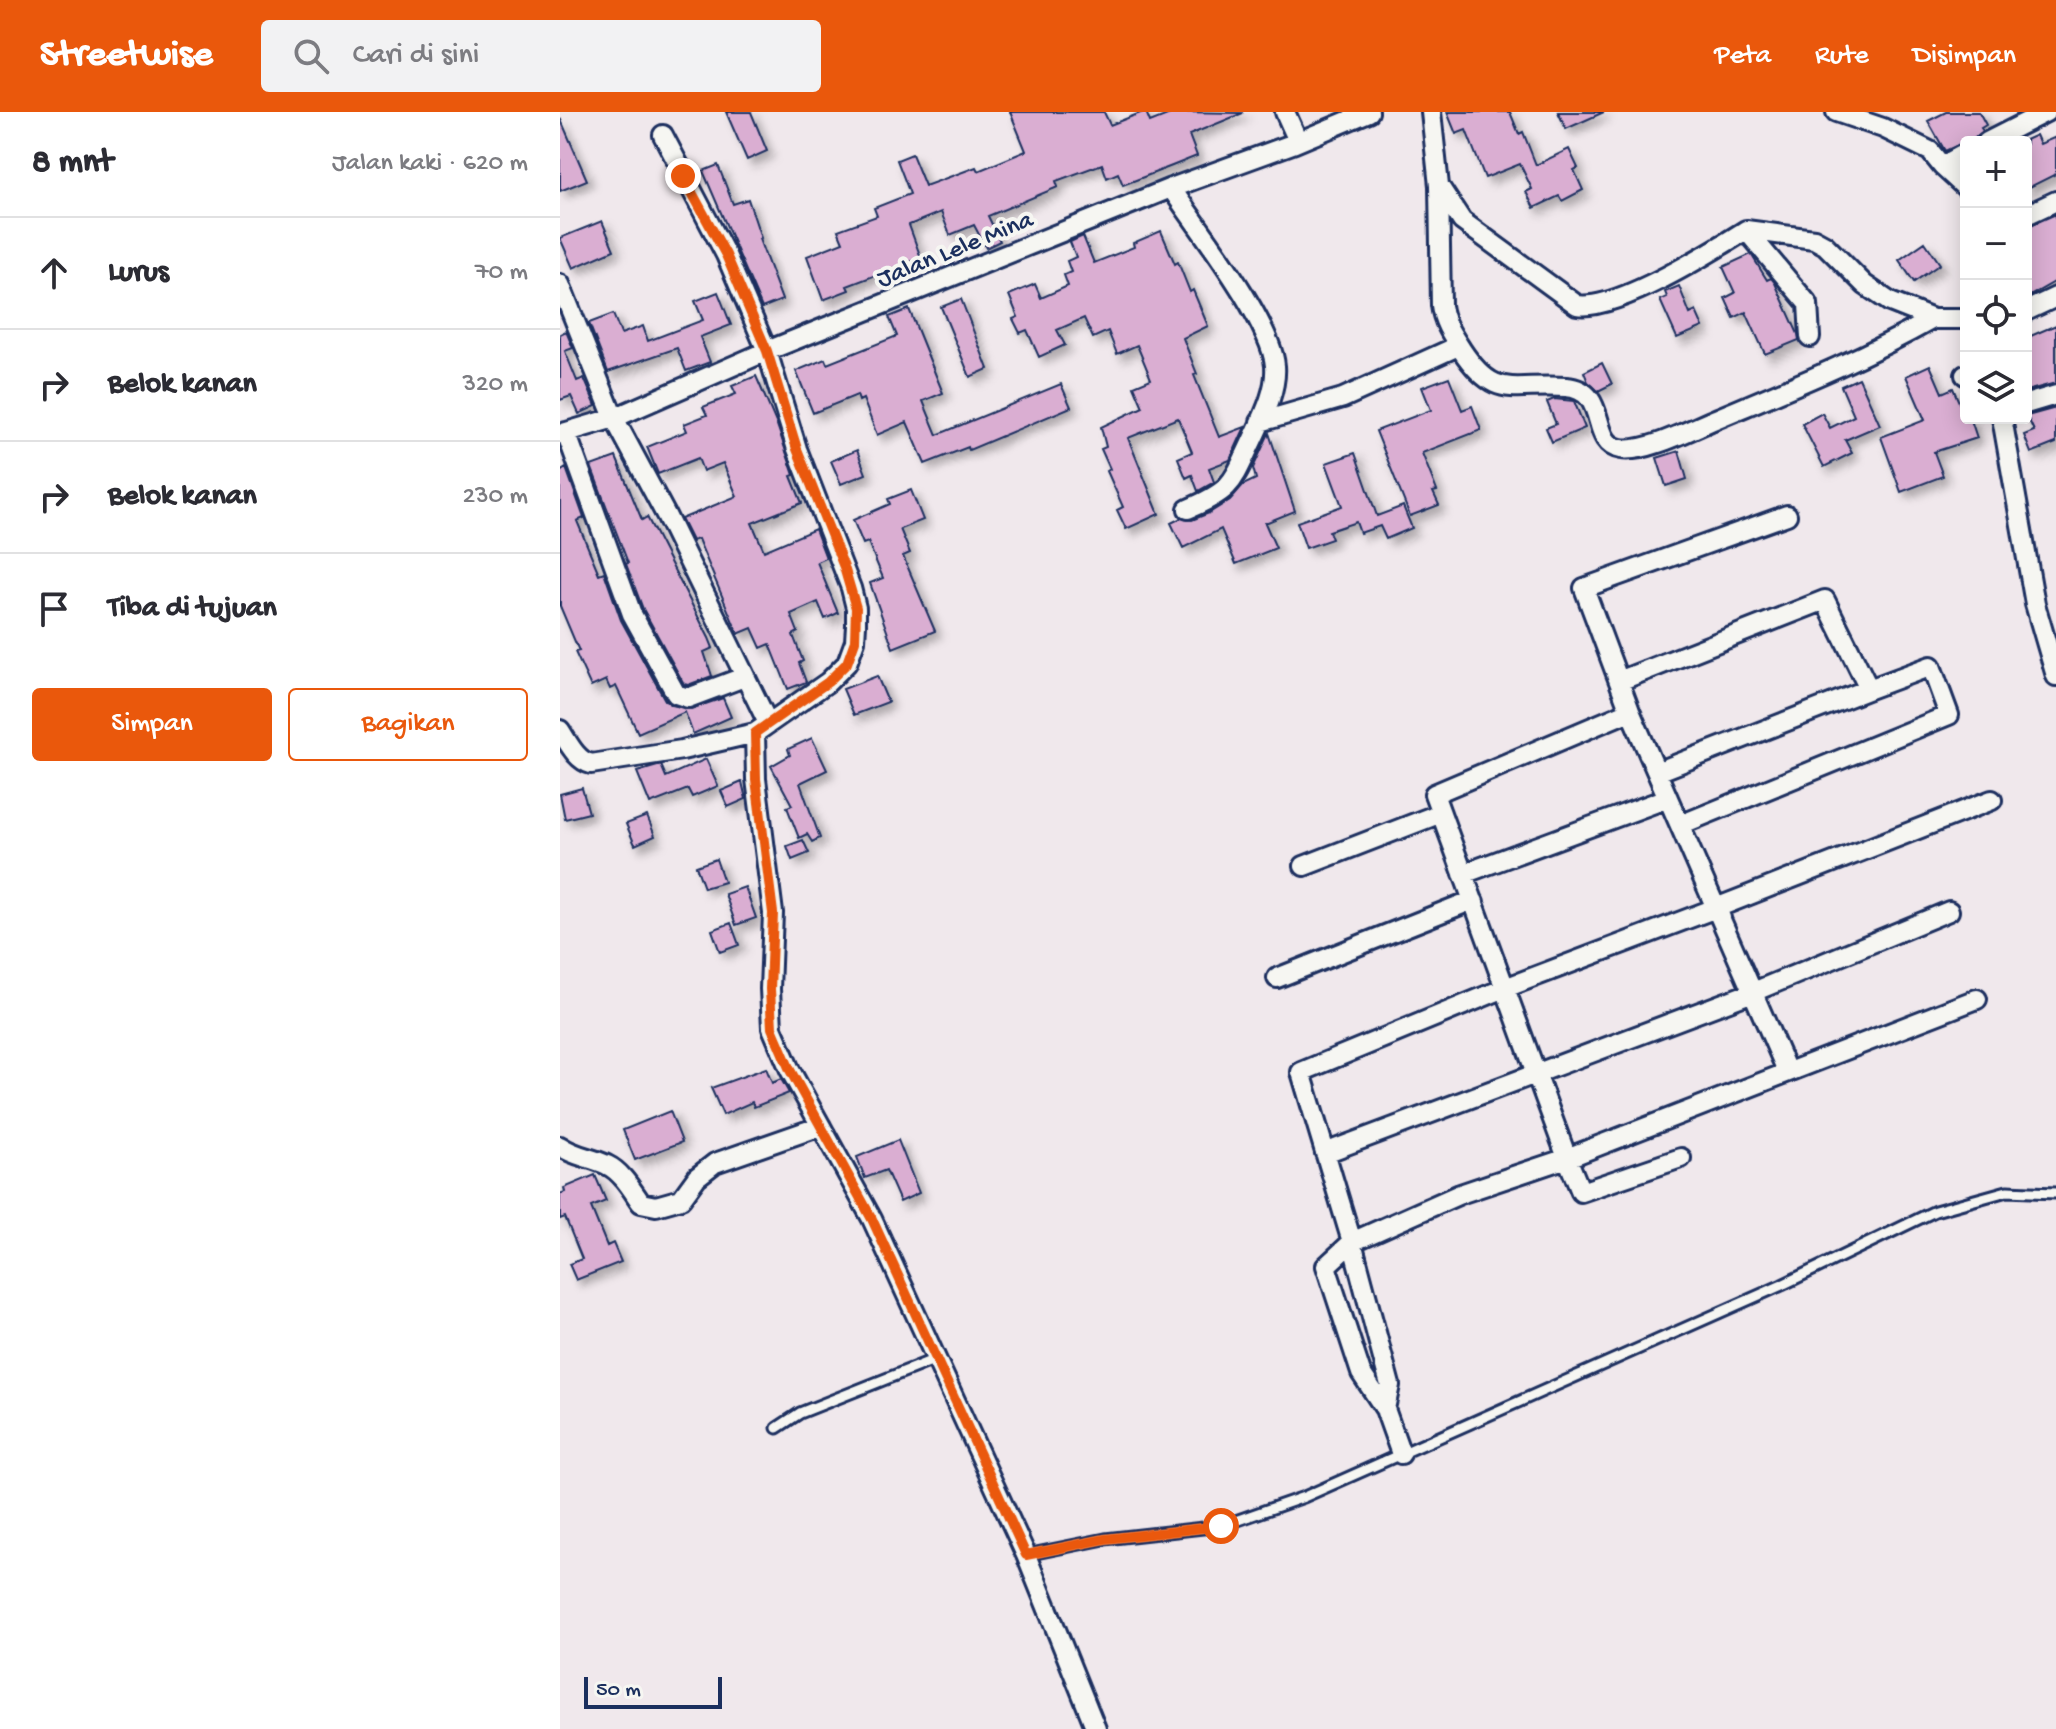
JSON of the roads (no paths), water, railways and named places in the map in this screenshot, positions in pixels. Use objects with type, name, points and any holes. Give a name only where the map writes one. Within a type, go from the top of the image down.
[{"type":"street","points":[[1285,112],[1298,141]]},
{"type":"street","name":"Jalan Lele Mina","points":[[563,433],[614,418],[767,351],[1171,188],[1369,112]]},
{"type":"street","points":[[1431,112],[1439,186],[1441,305],[1443,317],[1458,346],[1485,380],[1498,385],[1565,387],[1586,393],[1592,400],[1605,438],[1615,448],[1630,450],[1697,426],[1880,349],[1933,319]]},
{"type":"street","points":[[1836,112],[1910,140],[1930,151],[1960,182]]},
{"type":"street","points":[[1999,136],[2046,112]]},
{"type":"street","points":[[560,730],[578,756],[591,764],[682,750],[762,728],[828,682],[847,663],[855,641],[856,616],[847,578],[797,449],[767,351],[726,255],[663,135]]},
{"type":"street","points":[[1942,166],[1960,156]]},
{"type":"street","points":[[1439,186],[1462,221],[1577,305],[1606,302],[1692,264],[1746,230],[1814,239],[1825,245],[1865,285],[1890,302],[1933,319],[1960,319]]},
{"type":"street","points":[[1171,188],[1259,321],[1275,364],[1275,375],[1260,422],[1228,485],[1216,497],[1188,509]]},
{"type":"street","points":[[2032,212],[2056,201]]},
{"type":"street","points":[[1746,230],[1808,304],[1810,337]]},
{"type":"street","points":[[560,284],[614,418],[666,515],[744,677],[762,728],[756,779],[773,913],[772,1028],[790,1070],[872,1219],[1026,1555],[1096,1729]]},
{"type":"street","points":[[2032,308],[2056,297]]},
{"type":"street","points":[[1260,422],[1343,398],[1458,346]]},
{"type":"street","points":[[2032,402],[2056,395]]},
{"type":"street","points":[[2003,424],[2035,604],[2056,676]]},
{"type":"street","points":[[563,433],[632,614],[676,694],[688,698],[744,677]]},
{"type":"street","points":[[1787,515],[1584,588],[1630,711],[1787,1071]]},
{"type":"street","points":[[1619,681],[1825,600],[1869,689]]},
{"type":"street","points":[[1657,772],[1931,666],[1949,715],[1680,825]]},
{"type":"street","points":[[1630,711],[1434,794],[1581,1192],[1681,1158]]},
{"type":"street","points":[[1463,874],[1668,798]]},
{"type":"street","points":[[1385,1409],[1390,1385],[1352,1242],[1301,1072],[1505,988],[1992,800]]},
{"type":"street","points":[[1304,866],[1441,813]]},
{"type":"street","points":[[1277,978],[1473,900]]},
{"type":"street","points":[[1325,1153],[1753,992],[1949,911]]},
{"type":"street","points":[[1401,1454],[1385,1409],[1361,1373],[1326,1266],[1352,1242],[1460,1194],[1567,1158],[1977,999]]},
{"type":"street","points":[[560,1146],[585,1160],[605,1164],[617,1171],[641,1203],[656,1206],[681,1199],[704,1169],[715,1163],[821,1126]]},
{"type":"lane","points":[[1026,1555],[1105,1539],[1221,1526],[1304,1497],[1782,1285],[1935,1211],[2007,1191],[2056,1193]]},
{"type":"lane","points":[[777,1428],[812,1408],[936,1359]]}]
